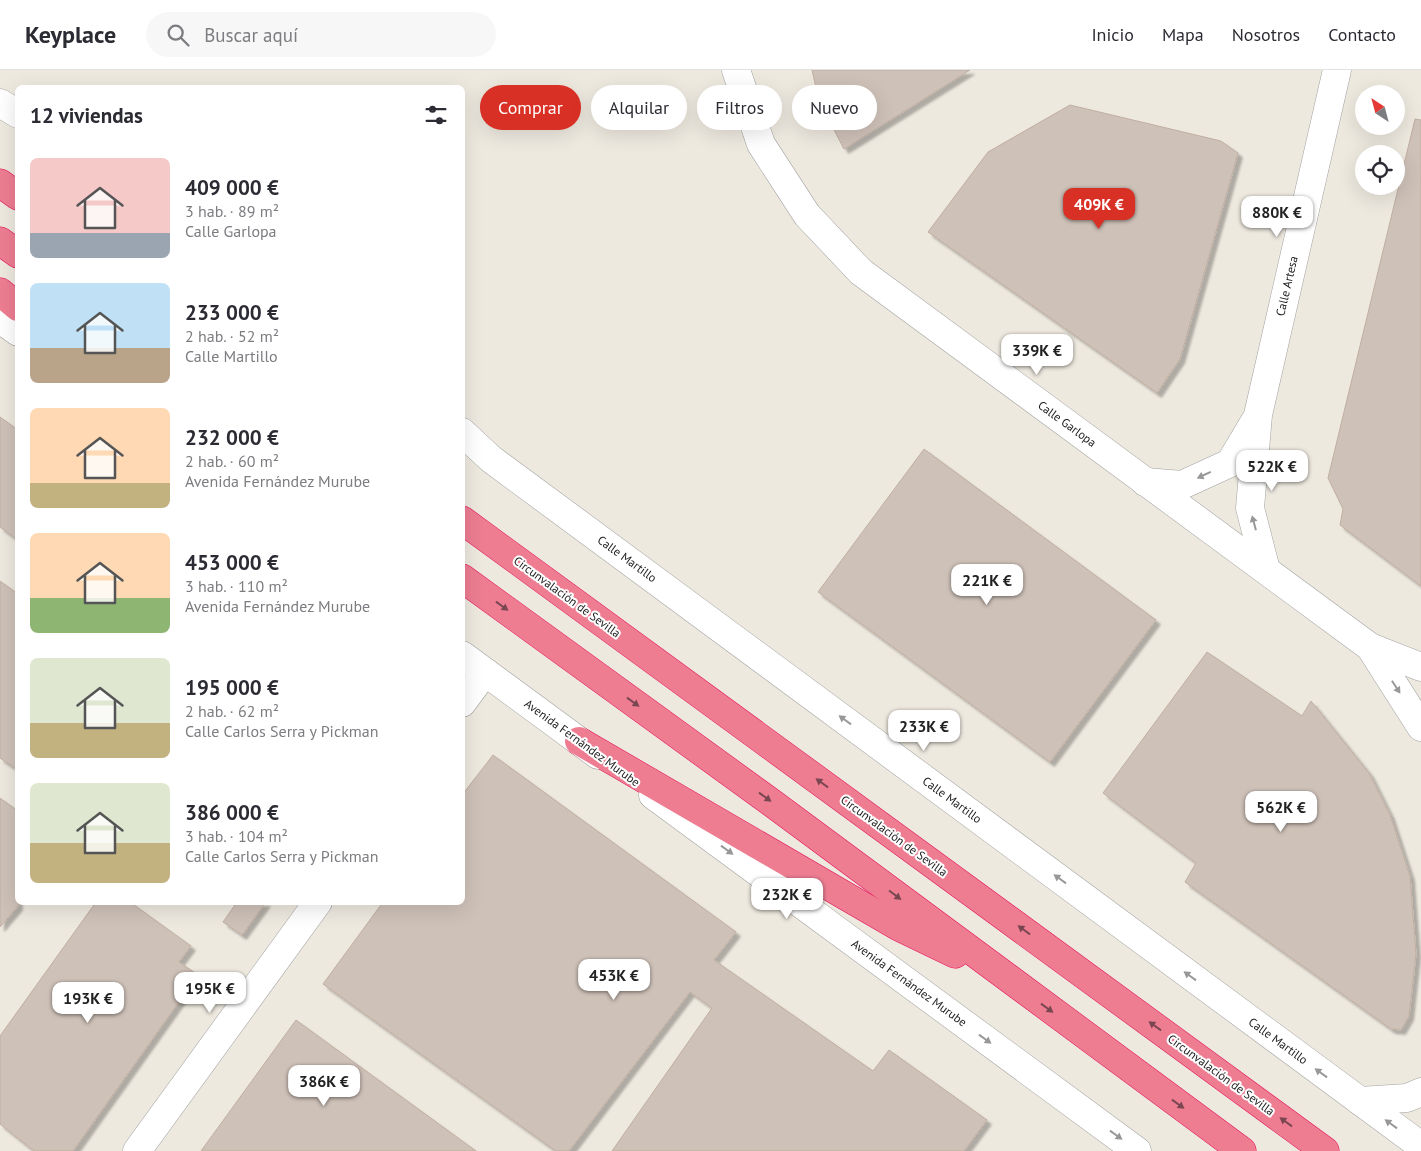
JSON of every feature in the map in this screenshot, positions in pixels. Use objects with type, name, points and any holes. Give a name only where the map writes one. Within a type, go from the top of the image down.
[{"type":"highway","points":[[0,183],[15,194]]},
{"type":"highway","points":[[0,241],[15,252]]},
{"type":"highway","points":[[0,292],[15,304]]},
{"type":"highway","name":"Circunvalación de Sevilla","points":[[465,522],[1325,1151]]},
{"type":"highway","points":[[465,580],[772,803],[1242,1151]]},
{"type":"highway","points":[[579,741],[899,927],[1008,979]]},
{"type":"street","name":"Calle Garlopa","points":[[736,70],[761,144],[807,215],[861,272],[1370,648],[1421,667]]},
{"type":"street","name":"Calle Artesa","points":[[1266,570],[1250,508],[1258,415],[1337,70]]},
{"type":"street","points":[[0,103],[15,112]]},
{"type":"street","points":[[0,319],[15,330]]},
{"type":"street","name":"Calle Artesa","points":[[1145,482],[1182,485],[1230,463],[1258,415]]},
{"type":"street","name":"Calle Martillo","points":[[465,435],[491,459],[1421,1146]]},
{"type":"street","name":"Calle Garlopa","points":[[1370,648],[1421,727]]},
{"type":"street","name":"Avenida Fernández Murube","points":[[465,657],[1138,1151]]},
{"type":"street","points":[[465,699],[486,672]]},
{"type":"street","points":[[137,1151],[316,905]]},
{"type":"street","points":[[1360,1102],[1407,1098],[1421,1092]]},
{"type":"building","points":[[812,70],[970,70],[877,128],[877,85],[815,85]]},
{"type":"building","points":[[1070,105],[1221,141],[1238,153],[1180,359],[1157,393],[928,232],[988,152]]},
{"type":"building","points":[[1415,119],[1421,120],[1421,586],[1340,525],[1343,509],[1328,478],[1397,195],[1405,195],[1405,160]]},
{"type":"building","points":[[834,130],[874,130],[844,149]]},
{"type":"building","points":[[0,417],[15,428],[15,538],[0,527]]},
{"type":"building","points":[[924,449],[1156,620],[1050,762],[818,592]]},
{"type":"building","points":[[0,581],[15,592],[15,768],[0,758]]},
{"type":"building","points":[[1207,652],[1302,716],[1311,701],[1369,773],[1390,815],[1410,876],[1416,954],[1409,1016],[1401,1030],[1391,1029],[1185,882],[1196,863],[1103,793]]},
{"type":"building","points":[[493,755],[736,932],[714,960],[873,1071],[889,1050],[987,1120],[964,1151],[612,1151],[712,1008],[690,992],[569,1151],[556,1151],[323,984],[381,905],[465,905],[465,791]]},
{"type":"building","points":[[0,798],[15,809],[15,905],[18,906],[0,927]]},
{"type":"building","points":[[94,905],[134,905],[191,946],[179,962],[198,975],[73,1151],[34,1151],[0,1124],[0,1036]]},
{"type":"building","points":[[235,905],[264,905],[242,935],[223,922]]},
{"type":"building","points":[[296,1020],[476,1151],[201,1151]]}]
